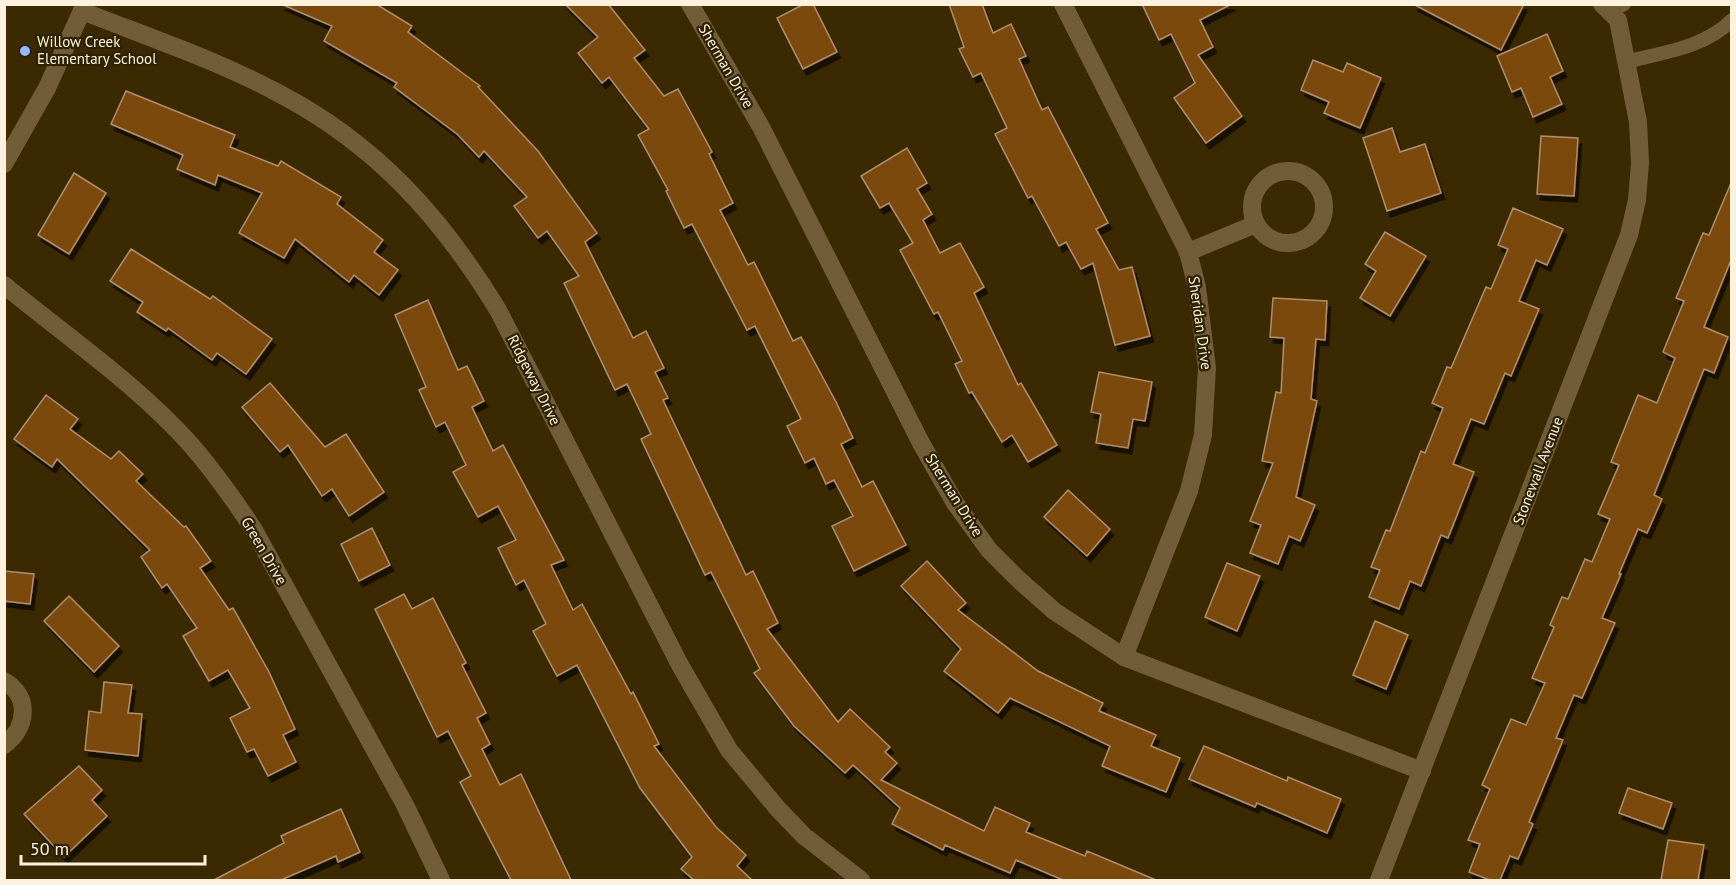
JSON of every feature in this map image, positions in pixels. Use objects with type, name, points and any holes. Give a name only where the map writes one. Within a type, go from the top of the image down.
[{"type":"street","name":"Sherman Drive","points":[[690,4],[760,127],[921,443],[955,503],[989,550],[1054,610],[1124,657],[1422,771]]},
{"type":"street","name":"Sheridan Drive","points":[[1063,4],[1188,252],[1197,287],[1207,368],[1203,435],[1189,491],[1124,657]]},
{"type":"street","name":"Stonewall Avenue","points":[[1379,880],[1629,235],[1637,200],[1640,163],[1638,122],[1618,20],[1612,7]]},
{"type":"street","points":[[4,164],[46,88],[83,8]]},
{"type":"street","name":"Ridgeway Drive","points":[[83,8],[244,76],[309,110],[378,160],[434,217],[469,264],[498,310],[680,665],[729,750],[784,816],[804,836],[861,880]]},
{"type":"street","points":[[1188,252],[1257,224]]},
{"type":"street","name":"Green Drive","points":[[4,285],[154,408],[191,445],[226,488],[254,531],[405,805],[439,880]]},
{"type":"street","points":[[4,681],[18,694],[24,716],[15,738],[4,745]]},
{"type":"lane","points":[[1625,57],[1697,44],[1717,34],[1731,20]]},
{"type":"building","points":[[281,4],[376,4],[412,26],[408,32],[480,86],[478,87],[538,151],[597,233],[585,242],[633,338],[646,331],[664,368],[655,372],[668,398],[663,400],[746,575],[753,571],[778,623],[767,629],[838,722],[850,709],[890,747],[885,752],[897,763],[881,780],[984,831],[995,807],[1030,823],[1026,832],[1085,856],[1087,851],[1156,880],[1063,880],[1016,860],[1010,873],[945,845],[943,850],[892,824],[900,808],[853,765],[845,773],[794,726],[754,673],[760,669],[711,572],[705,575],[641,439],[651,434],[627,384],[615,390],[564,283],[579,276],[547,231],[538,238],[514,206],[527,197],[484,151],[479,157],[457,134],[394,87],[397,83],[324,41],[332,26]]},
{"type":"building","points":[[565,4],[608,4],[645,50],[634,58],[664,96],[678,89],[712,152],[709,154],[733,203],[720,210],[748,265],[754,262],[793,341],[801,337],[836,402],[853,438],[841,444],[862,487],[873,481],[906,545],[854,571],[832,526],[853,516],[834,480],[826,484],[814,458],[805,463],[787,426],[801,419],[755,326],[747,330],[692,224],[684,228],[666,191],[668,190],[638,135],[649,129],[609,77],[602,83],[578,53],[598,37]]},
{"type":"building","points":[[804,4],[813,4],[837,52],[803,69],[777,18]]},
{"type":"building","points":[[949,4],[982,4],[993,33],[1011,24],[1026,56],[1019,59],[1042,110],[1048,107],[1108,223],[1096,229],[1119,270],[1132,267],[1150,336],[1115,345],[1093,263],[1081,269],[1066,242],[1059,246],[1032,196],[1028,198],[995,134],[1007,128],[981,73],[973,77],[959,49],[964,47]]},
{"type":"building","points":[[1142,4],[1232,4],[1200,20],[1213,47],[1198,55],[1242,116],[1206,143],[1174,98],[1195,83],[1171,34],[1159,40]]},
{"type":"building","points":[[1413,4],[1524,4],[1501,50]]},
{"type":"building","points":[[1547,34],[1563,71],[1550,77],[1562,104],[1533,117],[1521,88],[1512,92],[1497,56]]},
{"type":"building","points":[[1313,60],[1343,72],[1347,63],[1381,78],[1360,128],[1324,113],[1329,102],[1301,90]]},
{"type":"building","points":[[126,91],[235,135],[230,147],[278,166],[281,161],[341,197],[337,204],[383,240],[374,252],[398,270],[379,295],[354,275],[349,282],[295,239],[284,258],[239,233],[262,193],[218,175],[215,185],[177,169],[183,155],[111,124]]},
{"type":"building","points":[[1392,128],[1400,152],[1425,144],[1441,193],[1387,211],[1363,138]]},
{"type":"building","points":[[1541,136],[1578,138],[1574,196],[1537,194]]},
{"type":"building","points":[[907,148],[927,183],[917,189],[932,214],[923,220],[940,253],[960,243],[984,287],[974,293],[1018,385],[1021,383],[1057,445],[1028,462],[1012,435],[1002,442],[972,392],[969,393],[955,364],[962,361],[938,312],[934,314],[900,250],[913,243],[889,203],[880,208],[861,176]]},
{"type":"building","points":[[74,173],[106,193],[69,254],[38,235]]},
{"type":"building","points":[[1731,183],[1731,260],[1704,327],[1728,337],[1714,373],[1704,369],[1654,495],[1662,499],[1647,533],[1638,529],[1619,574],[1621,574],[1602,618],[1615,623],[1582,698],[1574,695],[1556,738],[1563,740],[1529,822],[1533,824],[1518,859],[1510,856],[1500,880],[1490,880],[1469,872],[1480,844],[1468,840],[1490,789],[1482,785],[1511,719],[1526,725],[1545,683],[1532,678],[1554,627],[1550,625],[1562,597],[1568,599],[1585,559],[1592,562],[1610,519],[1598,514],[1619,465],[1611,462],[1638,395],[1657,403],[1675,358],[1663,352],[1684,301],[1676,298],[1703,233],[1709,235]]},
{"type":"building","points":[[1513,208],[1563,229],[1547,265],[1536,260],[1519,301],[1539,309],[1511,376],[1505,373],[1484,424],[1471,419],[1453,464],[1474,472],[1448,538],[1441,535],[1421,586],[1410,581],[1399,609],[1369,597],[1380,570],[1371,567],[1386,530],[1390,531],[1421,451],[1425,453],[1443,408],[1432,403],[1447,367],[1451,368],[1486,287],[1491,289],[1508,249],[1498,245]]},
{"type":"building","points":[[1385,232],[1426,256],[1390,316],[1360,298],[1376,271],[1365,264]]},
{"type":"building","points":[[131,249],[210,299],[213,296],[272,339],[246,374],[217,353],[212,360],[168,328],[166,331],[137,312],[143,302],[110,281]]},
{"type":"building","points":[[1273,298],[1327,301],[1325,340],[1316,339],[1311,399],[1317,401],[1296,497],[1315,505],[1300,541],[1289,536],[1278,564],[1250,553],[1261,525],[1250,521],[1273,463],[1262,461],[1276,392],[1281,393],[1284,338],[1270,337]]},
{"type":"building","points":[[428,300],[458,370],[467,366],[484,401],[472,407],[493,451],[503,445],[564,560],[551,565],[573,610],[582,604],[631,694],[633,692],[659,744],[654,746],[716,827],[746,855],[737,866],[752,880],[694,880],[681,869],[692,857],[640,788],[577,665],[557,676],[533,631],[546,624],[524,580],[516,585],[498,548],[516,540],[498,506],[478,517],[453,472],[466,465],[445,422],[436,427],[419,390],[426,387],[395,315]]},
{"type":"building","points":[[1099,372],[1152,382],[1145,421],[1133,419],[1128,448],[1096,443],[1101,414],[1091,412]]},
{"type":"building","points":[[270,383],[325,447],[346,434],[384,492],[349,516],[332,489],[322,496],[288,445],[280,452],[242,407]]},
{"type":"building","points":[[46,395],[78,419],[70,429],[111,459],[119,451],[143,474],[136,481],[184,527],[186,526],[211,561],[200,568],[229,610],[233,608],[269,672],[295,729],[283,735],[296,762],[268,776],[254,749],[247,752],[230,718],[250,708],[228,670],[209,681],[183,636],[197,628],[167,584],[162,588],[141,557],[150,550],[57,459],[52,467],[14,439]]},
{"type":"building","points":[[1068,490],[1110,529],[1087,556],[1044,517]]},
{"type":"building","points":[[372,528],[390,565],[359,581],[341,544]]},
{"type":"building","points":[[927,561],[966,603],[958,610],[1038,671],[1103,703],[1099,711],[1156,735],[1151,746],[1180,758],[1166,792],[1102,766],[1110,746],[1010,698],[998,713],[944,671],[961,649],[901,586]]},
{"type":"building","points":[[1227,563],[1260,576],[1237,631],[1205,617]]},
{"type":"building","points":[[4,571],[34,574],[30,604],[4,601]]},
{"type":"building","points":[[404,594],[412,609],[433,598],[466,663],[462,665],[486,713],[477,718],[490,744],[482,749],[500,785],[521,774],[571,880],[511,880],[460,782],[471,776],[448,731],[437,737],[375,609]]},
{"type":"building","points":[[69,596],[119,646],[94,672],[44,621]]},
{"type":"building","points":[[1375,621],[1408,635],[1386,689],[1353,675]]},
{"type":"building","points":[[104,682],[132,685],[128,713],[142,714],[138,756],[85,750],[89,711],[101,713]]},
{"type":"building","points":[[1204,746],[1287,781],[1288,777],[1341,799],[1327,833],[1257,803],[1255,807],[1189,779]]},
{"type":"building","points":[[79,766],[102,790],[92,800],[107,816],[64,857],[24,814]]},
{"type":"building","points":[[1628,788],[1672,803],[1663,829],[1619,813]]},
{"type":"building","points":[[341,809],[360,852],[338,862],[336,856],[281,880],[214,880],[284,843],[281,836]]},
{"type":"building","points":[[1668,840],[1704,845],[1698,880],[1661,880]]},
{"type":"place","name":"Willow Creek Elementary School","points":[[25,51]]}]
